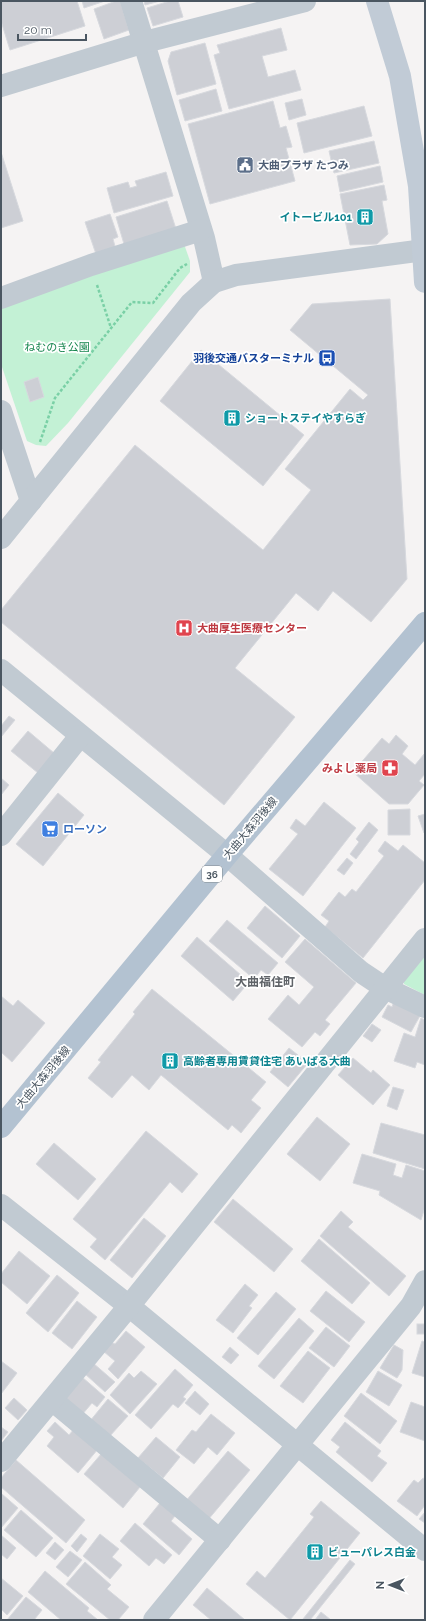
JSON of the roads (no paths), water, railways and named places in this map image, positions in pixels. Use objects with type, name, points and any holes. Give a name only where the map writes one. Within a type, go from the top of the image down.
[{"type":"main road","name":"大曲大森羽後線","points":[[1,1127],[227,855],[425,624]]},
{"type":"street","points":[[131,1],[202,230],[214,282]]},
{"type":"street","points":[[1,86],[144,42],[305,1]]},
{"type":"street","points":[[377,1],[400,76],[419,186],[425,282]]},
{"type":"street","points":[[1,298],[91,265],[202,230]]},
{"type":"street","points":[[1,538],[191,303],[214,282],[236,275],[424,250]]},
{"type":"street","points":[[1,411],[31,501]]},
{"type":"street","points":[[1,670],[227,855],[361,972],[385,988],[425,1007]]},
{"type":"street","points":[[1,835],[80,736]]},
{"type":"street","points":[[1,1462],[425,939]]},
{"type":"street","points":[[1,1205],[129,1306],[299,1444],[425,1550]]},
{"type":"street","points":[[154,1620],[411,1306],[425,1281]]},
{"type":"street","points":[[52,1400],[220,1540]]},
{"type":"place","name":"大曲プラザ たつみ","points":[[245,165]]},
{"type":"place","name":"イトービル101","points":[[365,217]]},
{"type":"place","name":"羽後交通バスターミナル","points":[[327,358]]},
{"type":"place","name":"ショートステイやすらぎ","points":[[232,418]]},
{"type":"place","name":"大曲厚生医療センター","points":[[184,628]]},
{"type":"place","name":"みよし薬局","points":[[390,768]]},
{"type":"place","name":"ローソン","points":[[50,829]]},
{"type":"place","name":"高齢者専用賃貸住宅 あいぱる大曲","points":[[170,1061]]},
{"type":"place","name":"ビューパレス白金","points":[[315,1552]]},
{"type":"district","name":"大曲福住町","points":[[265,982]]},
{"type":"park label","name":"ねむのき公園","points":[[57,347]]}]
